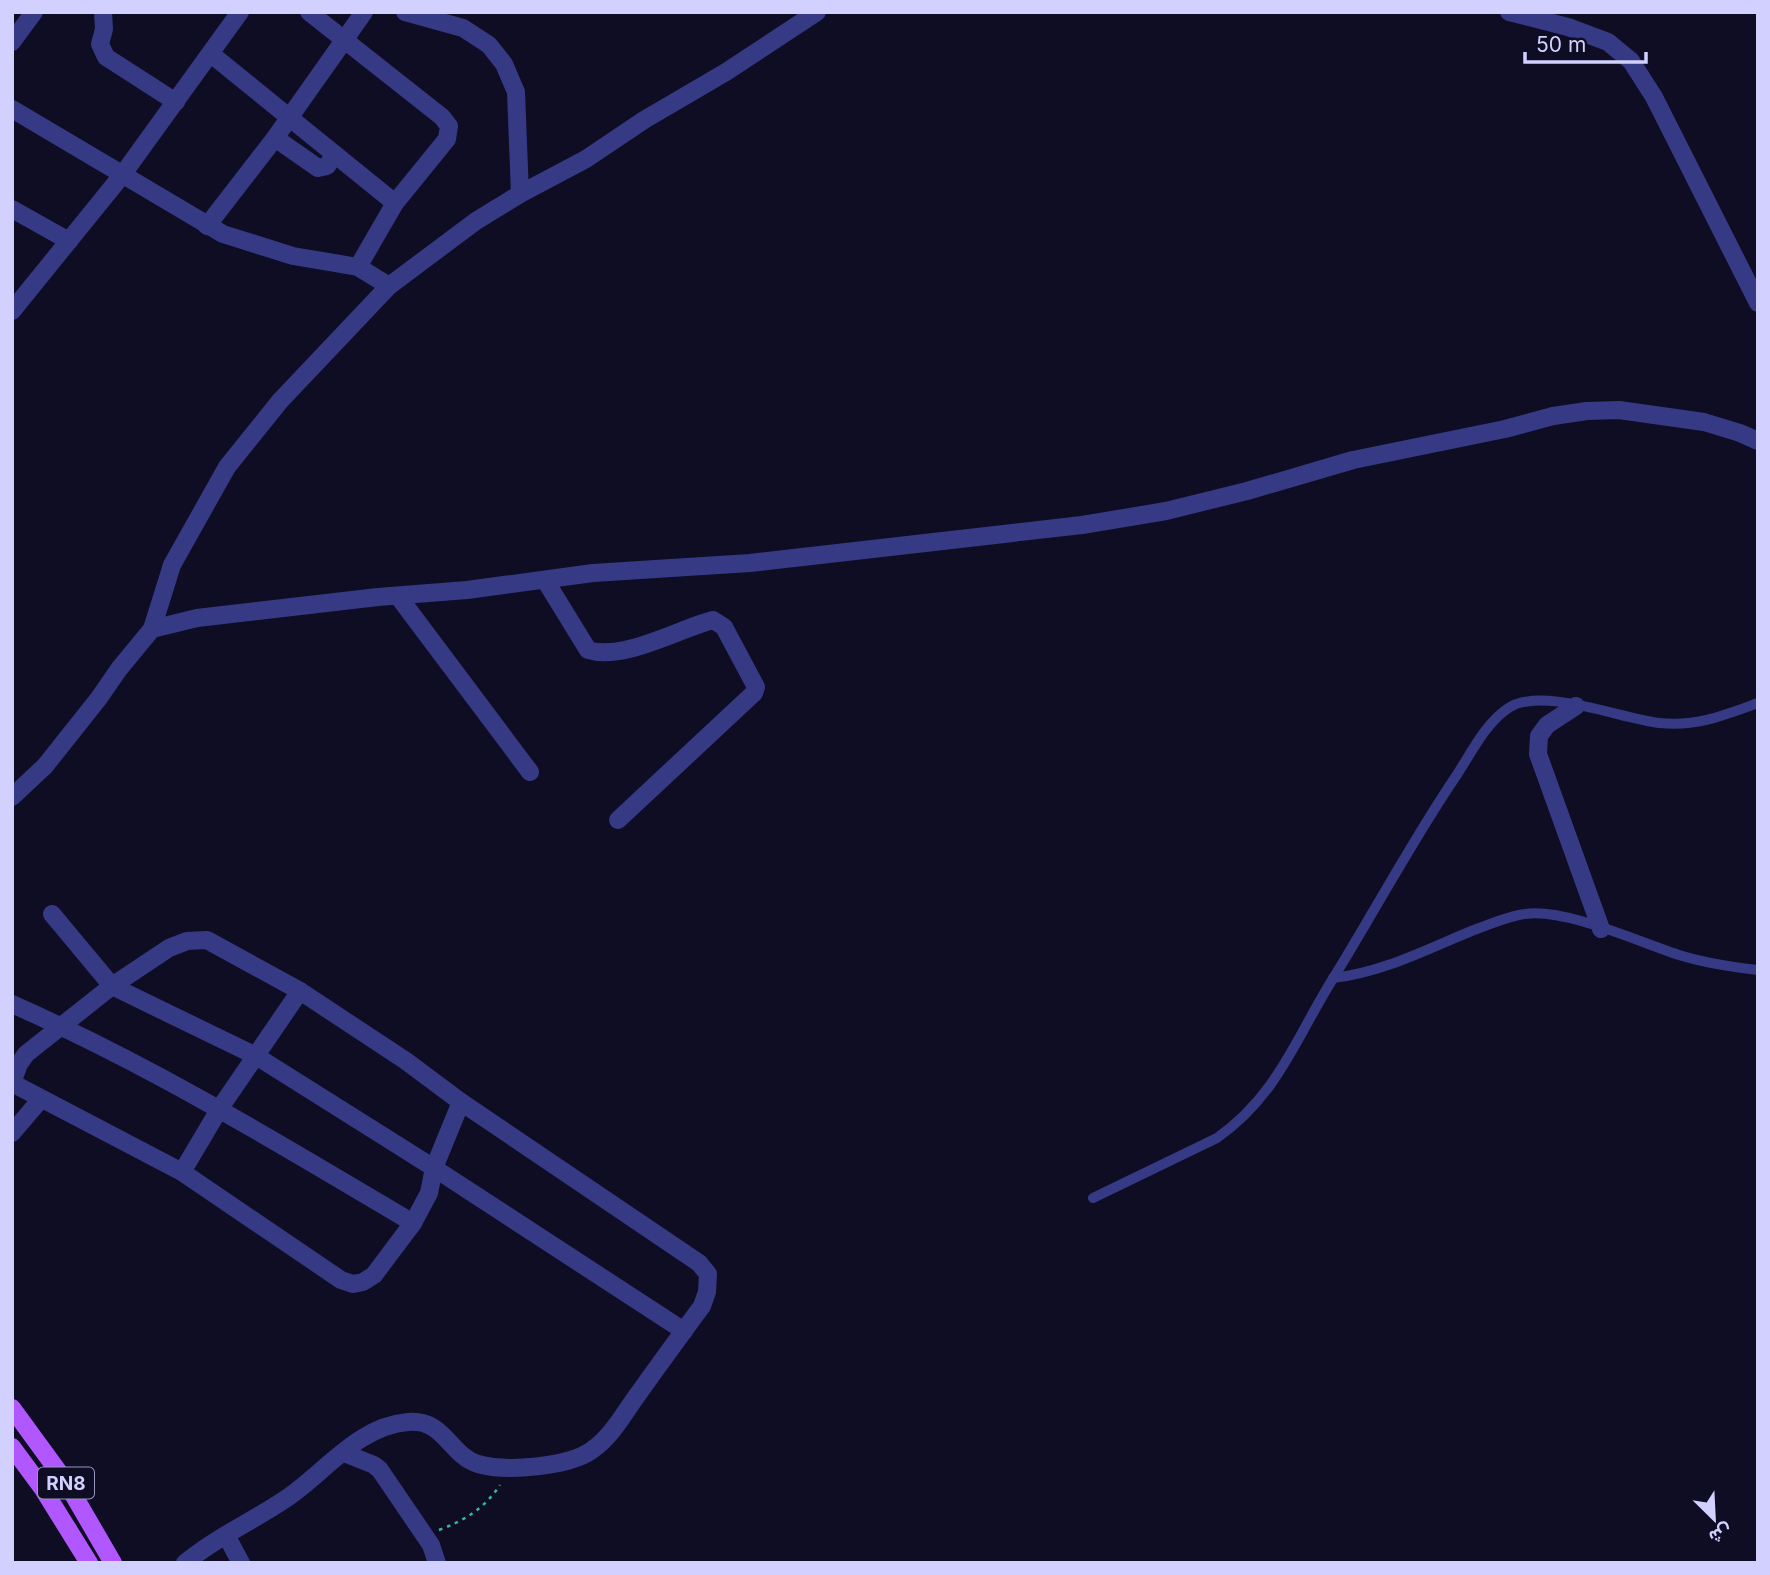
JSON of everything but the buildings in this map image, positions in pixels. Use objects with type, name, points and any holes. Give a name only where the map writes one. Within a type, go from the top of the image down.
[{"type":"main road","name":"RN8","points":[[12,1408],[66,1482],[113,1563]]},
{"type":"main road","name":"RN8","points":[[12,1447],[43,1489],[89,1563]]},
{"type":"street","points":[[12,42],[34,12]]},
{"type":"street","points":[[103,12],[104,29],[100,44],[106,57],[176,102]]},
{"type":"street","points":[[12,311],[123,174],[240,12]]},
{"type":"street","points":[[309,12],[442,117],[449,126],[447,139],[395,203],[358,267]]},
{"type":"street","points":[[207,226],[275,138],[364,12]]},
{"type":"street","points":[[405,12],[463,28],[489,45],[504,64],[516,92],[520,135],[520,194]]},
{"type":"street","points":[[12,797],[45,766],[152,629],[172,565],[227,467],[280,401],[389,286],[476,221],[586,159],[817,12]]},
{"type":"street","points":[[1509,12],[1568,27],[1608,42],[1631,61],[1654,97],[1758,303]]},
{"type":"street","points":[[211,54],[395,203]]},
{"type":"street","points":[[12,109],[207,226],[241,241],[293,256],[358,267],[389,286]]},
{"type":"street","points":[[275,138],[318,168],[327,166],[334,155]]},
{"type":"street","points":[[12,209],[69,241]]},
{"type":"street","points":[[152,629],[197,618],[593,573],[750,562],[1094,523],[1166,511],[1353,460],[1587,411],[1619,410],[1704,422],[1758,441]]},
{"type":"street","points":[[545,580],[588,650],[601,654],[620,652],[713,620],[724,627],[756,687],[754,693],[618,820]]},
{"type":"street","points":[[398,596],[530,772]]},
{"type":"street","points":[[1576,706],[1547,725],[1539,736],[1538,754],[1601,929]]},
{"type":"street","points":[[52,914],[112,986],[256,1056],[684,1331]]},
{"type":"street","points":[[185,1563],[286,1499],[355,1442],[396,1423],[412,1421],[439,1430],[469,1460],[479,1464],[511,1468],[581,1457],[614,1428],[702,1306],[707,1292],[708,1274],[705,1268],[461,1102],[406,1061],[300,991],[206,940],[187,941],[169,948],[112,986],[26,1054],[19,1064],[12,1083],[182,1172],[341,1280],[353,1284],[363,1282],[373,1275],[413,1223],[429,1193],[434,1168],[461,1102]]},
{"type":"street","points":[[182,1172],[220,1108],[300,991]]},
{"type":"street","points":[[12,1004],[62,1026],[220,1108],[413,1223]]},
{"type":"street","points":[[12,1133],[41,1099]]},
{"type":"street","points":[[344,1453],[380,1470],[424,1536],[437,1563]]},
{"type":"street","points":[[226,1535],[241,1563]]},
{"type":"lane","points":[[1093,1198],[1217,1138],[1233,1126],[1274,1082],[1431,815],[1487,730],[1510,708],[1534,700],[1548,700],[1659,723],[1683,724],[1701,722],[1758,703]]},
{"type":"lane","points":[[1333,978],[1372,971],[1500,921],[1538,913],[1561,916],[1717,965],[1758,970]]},
{"type":"path","points":[[424,1536],[474,1513],[494,1494],[511,1468]]}]
